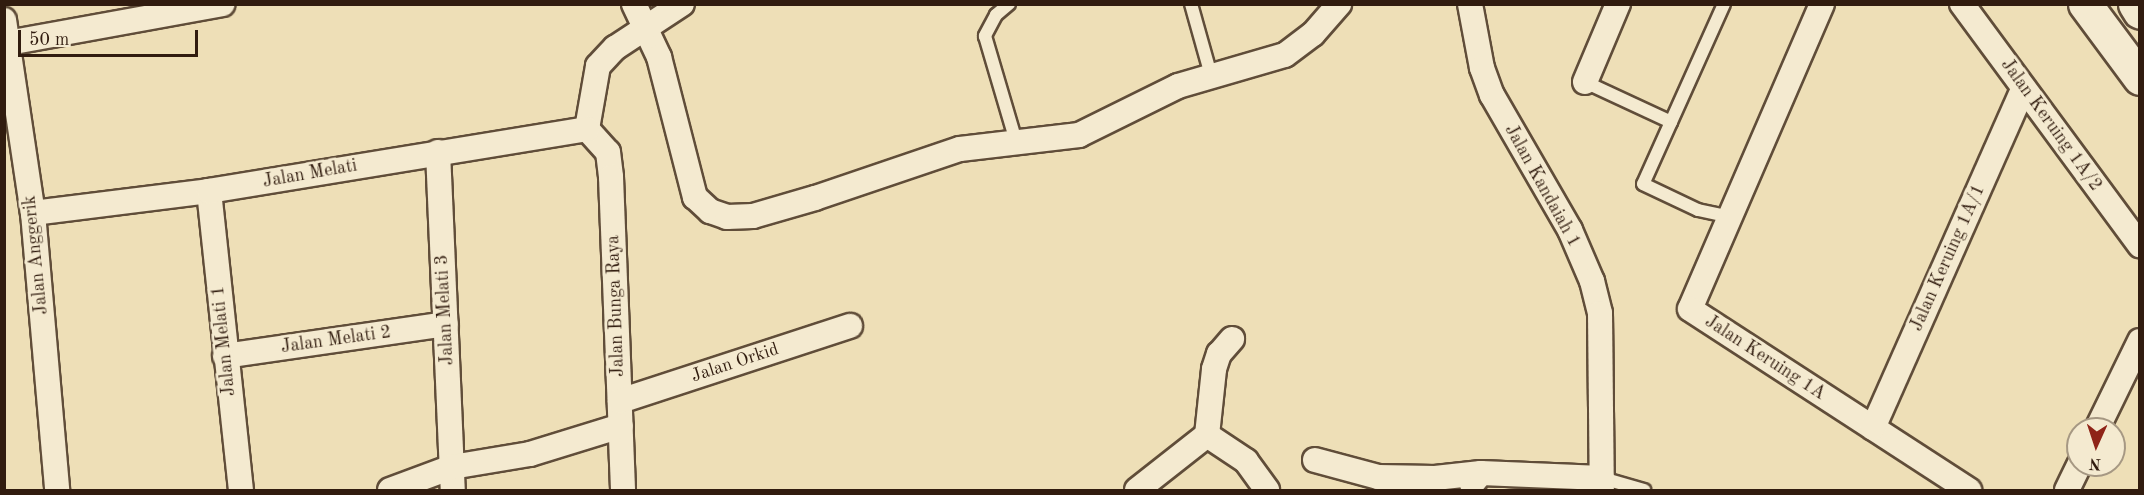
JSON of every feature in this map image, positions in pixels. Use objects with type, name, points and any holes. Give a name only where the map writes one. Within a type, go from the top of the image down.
[{"type":"main road","points":[[2085,4],[2139,78]]},
{"type":"main road","points":[[2135,4],[2139,12]]},
{"type":"street","points":[[6,32],[222,4]]},
{"type":"street","points":[[634,4],[659,57],[695,197],[710,211],[727,218],[753,216],[805,201],[960,149],[1016,141],[1049,141],[1079,135],[1178,86],[1285,55],[1313,34],[1339,4]]},
{"type":"street","points":[[587,129],[598,66],[615,48],[682,4]]},
{"type":"street","name":"Jalan Kandaiah 1","points":[[1470,4],[1482,68],[1492,95],[1570,230],[1592,281],[1600,313],[1602,484]]},
{"type":"street","points":[[1585,82],[1618,4]]},
{"type":"street","name":"Jalan Keruing 1A","points":[[1822,4],[1690,309],[1969,490]]},
{"type":"street","name":"Jalan Keruing 1A/2","points":[[1962,4],[2139,245]]},
{"type":"street","name":"Jalan Anggerik","points":[[6,32],[33,213],[57,490]]},
{"type":"street","name":"Jalan Keruing 1A/1","points":[[1873,428],[2024,89]]},
{"type":"street","name":"Jalan Melati","points":[[33,213],[209,191],[587,129]]},
{"type":"street","name":"Jalan Bunga Raya","points":[[587,129],[608,152],[611,177],[623,490]]},
{"type":"street","name":"Jalan Melati 3","points":[[438,153],[452,479]]},
{"type":"street","name":"Jalan Melati 1","points":[[209,191],[241,490]]},
{"type":"street","name":"Jalan Melati 2","points":[[225,356],[446,324]]},
{"type":"street","name":"Jalan Orkid","points":[[620,401],[850,326]]},
{"type":"street","points":[[1137,490],[1207,435],[1214,369],[1219,354],[1232,339]]},
{"type":"street","points":[[2103,417],[2139,341]]},
{"type":"street","points":[[390,490],[452,479],[621,426]]},
{"type":"street","points":[[1207,435],[1246,461],[1267,490]]},
{"type":"street","points":[[1315,460],[1378,477],[1435,478],[1474,482],[1602,484]]},
{"type":"lane","points":[[1008,4],[992,21],[985,36],[1016,141]]},
{"type":"lane","points":[[1191,4],[1211,75]]},
{"type":"lane","points":[[1724,4],[1642,184],[1698,210],[1730,217]]},
{"type":"lane","points":[[1585,82],[1671,122]]},
{"type":"lane","points":[[1602,484],[1644,490]]}]
